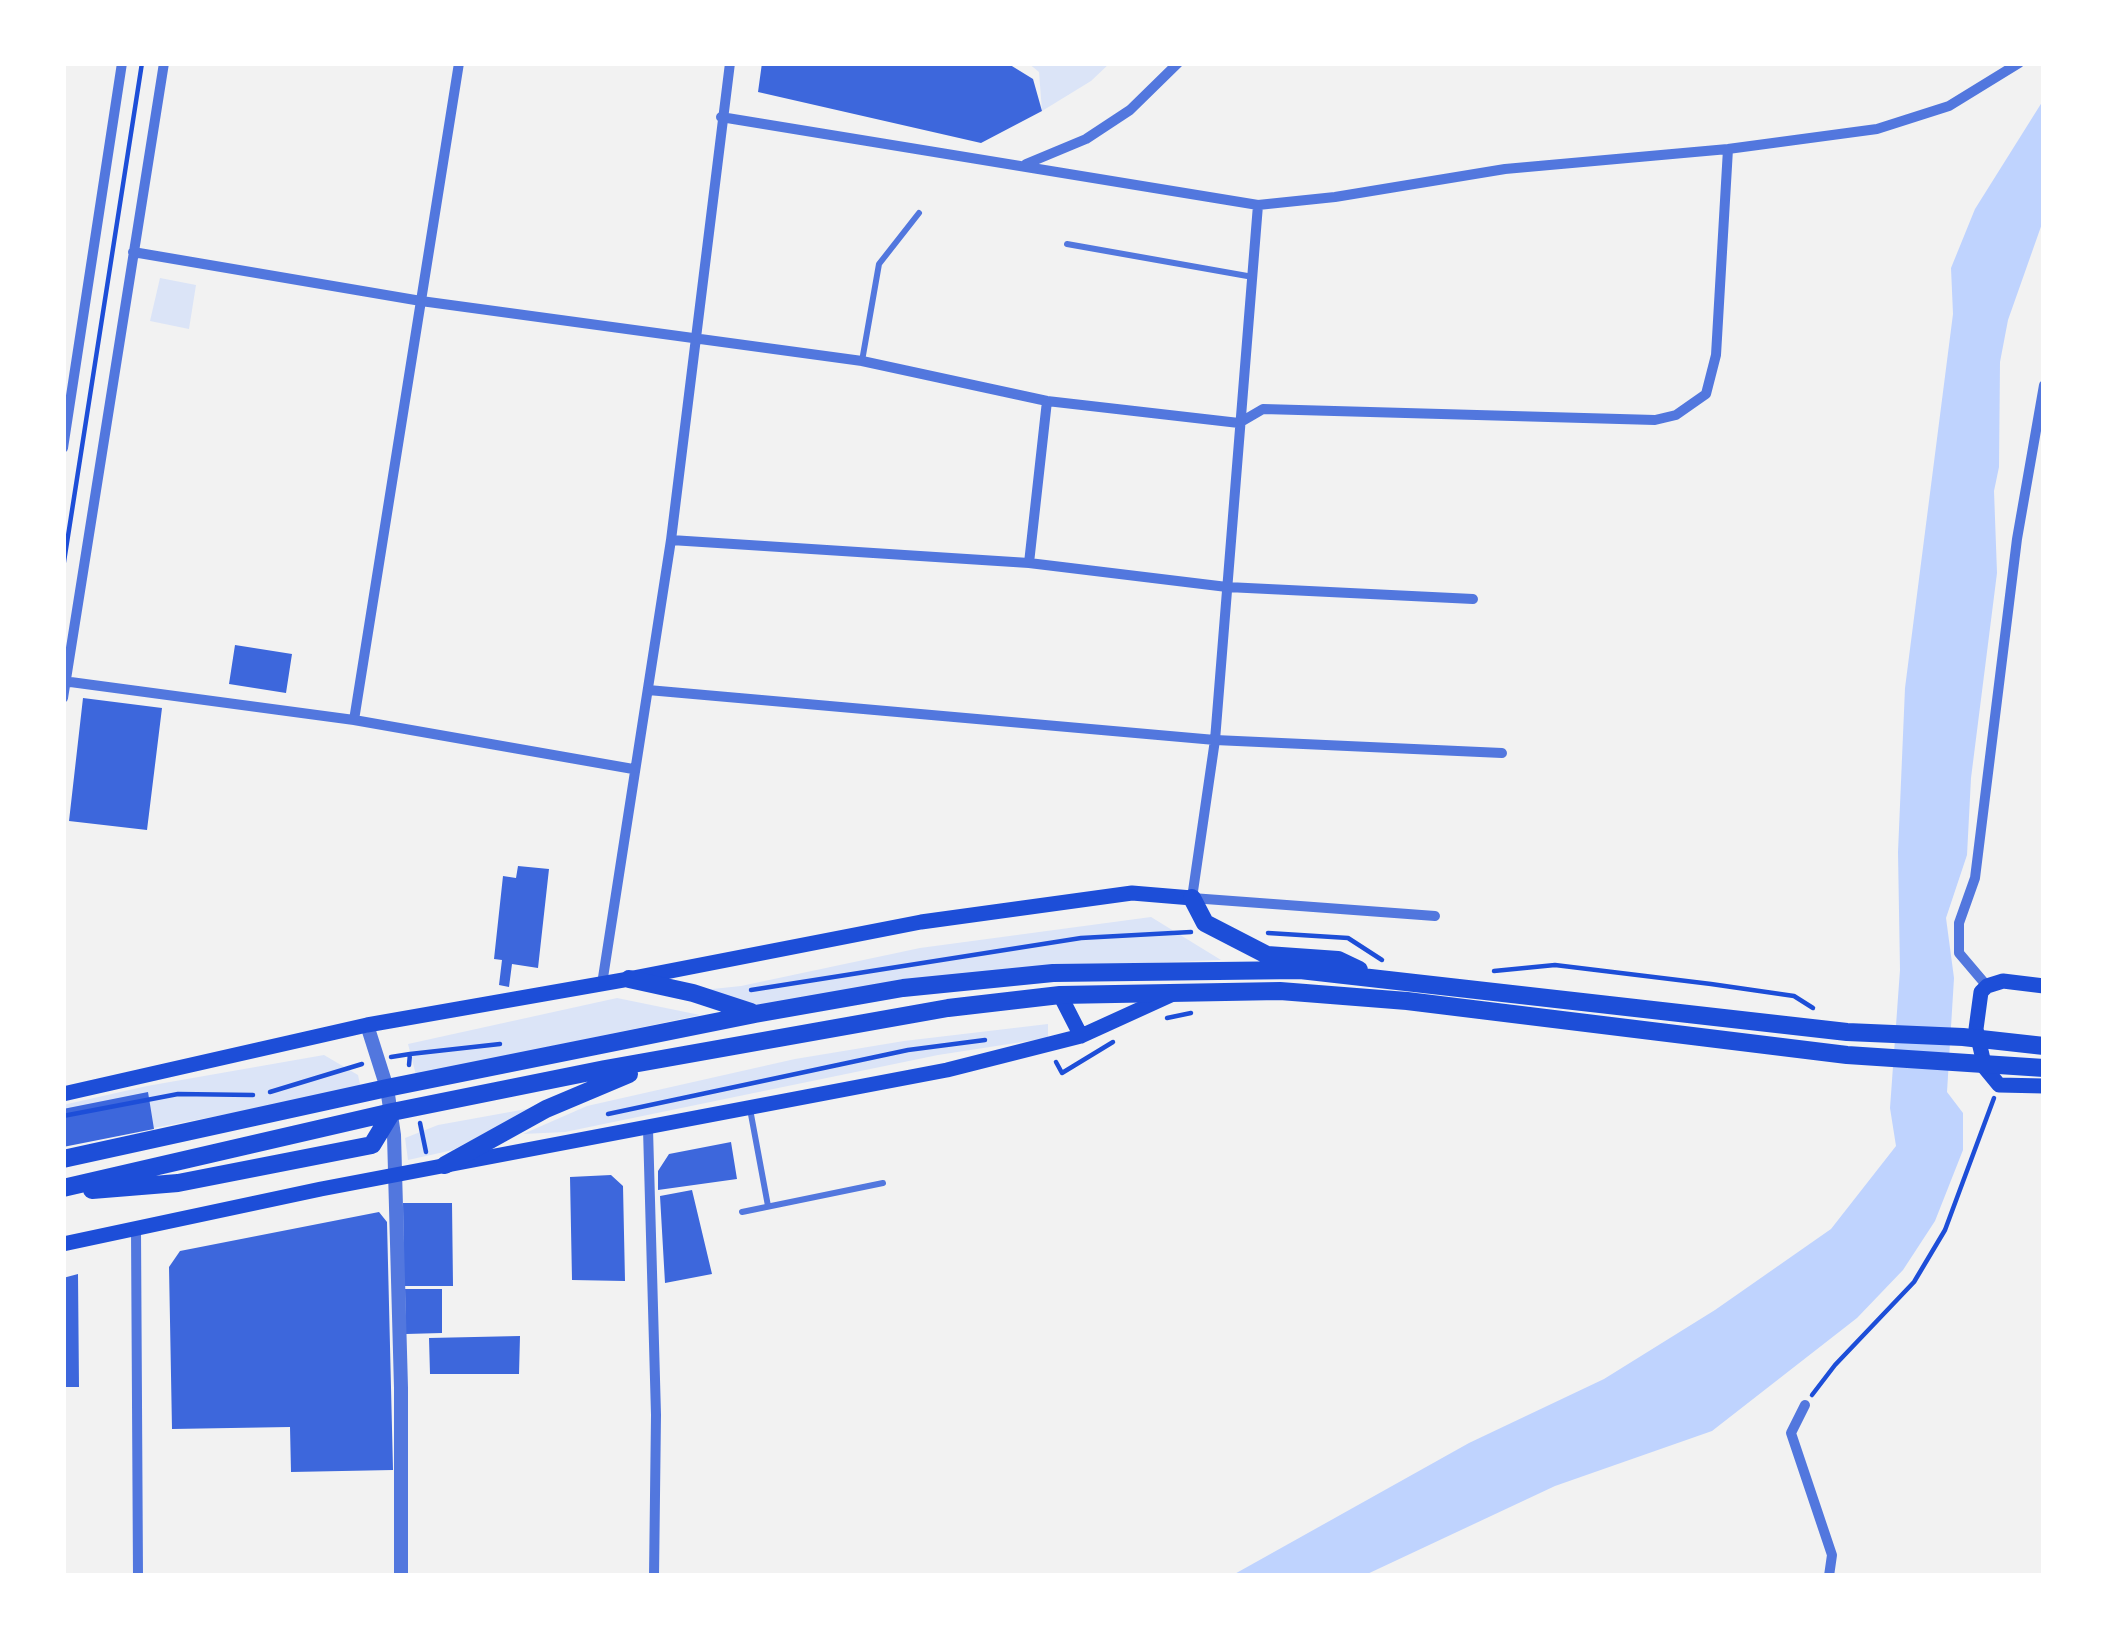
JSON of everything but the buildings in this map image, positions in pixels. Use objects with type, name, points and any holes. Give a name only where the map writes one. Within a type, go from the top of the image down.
[{"type":"highway","points":[[1192,898],[1205,923],[1267,955],[1338,960],[1374,977]]},
{"type":"highway","points":[[63,1159],[755,1014],[903,988],[1053,973],[1280,970],[1847,1032],[2044,1046]]},
{"type":"highway","points":[[629,980],[755,1014]]},
{"type":"highway","points":[[63,1189],[178,1184],[372,1145],[392,1112],[679,1056],[948,1009],[1060,995],[1280,992],[1407,1001],[1847,1055],[2044,1068]]},
{"type":"highway","points":[[446,1165],[546,1108],[679,1056]]},
{"type":"main road","points":[[63,1094],[367,1024],[629,980],[921,922],[1132,892],[1192,898]]},
{"type":"main road","points":[[2044,986],[2003,981],[1987,986],[1981,992],[1976,1029],[1985,1068],[1999,1085],[2044,1086]]},
{"type":"main road","points":[[63,1244],[396,1174],[947,1070],[1081,1036],[1173,994]]},
{"type":"main road","points":[[1060,995],[1081,1036]]},
{"type":"street","points":[[63,448],[122,63]]},
{"type":"street","points":[[63,698],[164,63]]},
{"type":"street","points":[[354,720],[459,63]]},
{"type":"street","points":[[602,984],[671,540],[730,63]]},
{"type":"street","points":[[1023,166],[1086,139],[1130,110],[1178,63]]},
{"type":"street","points":[[721,117],[1258,205],[1504,169],[1728,149],[1877,128],[1948,106],[2019,63]]},
{"type":"street","points":[[134,252],[422,302],[862,361],[1047,401],[1239,424],[1263,409],[1655,420],[1676,416],[1706,394],[1716,355],[1728,149]]},
{"type":"street","points":[[1258,205],[1215,740],[1192,898],[1435,916]]},
{"type":"street","points":[[1987,986],[1959,953],[1959,923],[1975,878],[2044,386]]},
{"type":"street","points":[[1029,563],[1047,401]]},
{"type":"street","points":[[671,540],[1029,563],[1227,586],[1473,599]]},
{"type":"street","points":[[64,682],[354,720],[633,769]]},
{"type":"street","points":[[648,690],[1215,740],[1502,753]]},
{"type":"street","points":[[367,1024],[392,1112],[396,1174],[401,1576]]},
{"type":"street","points":[[647,1129],[656,1414],[654,1576]]},
{"type":"street","points":[[136,1230],[138,1576]]},
{"type":"street","points":[[1804,1405],[1791,1433],[1832,1555],[1829,1576]]},
{"type":"lane","points":[[862,361],[879,264],[919,213]]},
{"type":"lane","points":[[1067,244],[1253,278]]},
{"type":"lane","points":[[750,1109],[768,1207]]},
{"type":"lane","points":[[742,1212],[883,1183]]},
{"type":"path","points":[[63,568],[142,63]]},
{"type":"path","points":[[1804,1405],[1914,1282],[1945,1230],[1999,1085]]},
{"type":"shaded area","points":[[1028,63],[1110,63],[1091,81],[1042,111],[1039,72]]},
{"type":"shaded area","points":[[160,278],[196,285],[189,329],[150,321]]},
{"type":"shaded area","points":[[1151,917],[1221,960],[1016,968],[913,979],[758,1005],[703,990],[920,948]]},
{"type":"shaded area","points":[[617,998],[700,1015],[416,1075],[408,1044]]},
{"type":"shaded area","points":[[1048,1024],[1048,1038],[938,1055],[565,1132],[523,1134],[587,1106],[795,1059]]},
{"type":"shaded area","points":[[324,1055],[358,1075],[361,1089],[63,1145],[63,1105]]},
{"type":"shaded area","points":[[532,1108],[453,1150],[408,1160],[405,1138],[438,1125]]},
{"type":"water","points":[[2044,99],[2044,218],[2008,320],[2000,362],[1999,467],[1994,491],[1997,573],[1971,778],[1967,855],[1946,918],[1954,978],[1947,1092],[1963,1113],[1963,1150],[1935,1221],[1903,1270],[1857,1318],[1712,1431],[1555,1486],[1363,1576],[1231,1576],[1469,1443],[1604,1379],[1715,1310],[1831,1229],[1896,1146],[1890,1108],[1900,970],[1898,852],[1905,688],[1953,314],[1951,268],[1975,209]]}]
